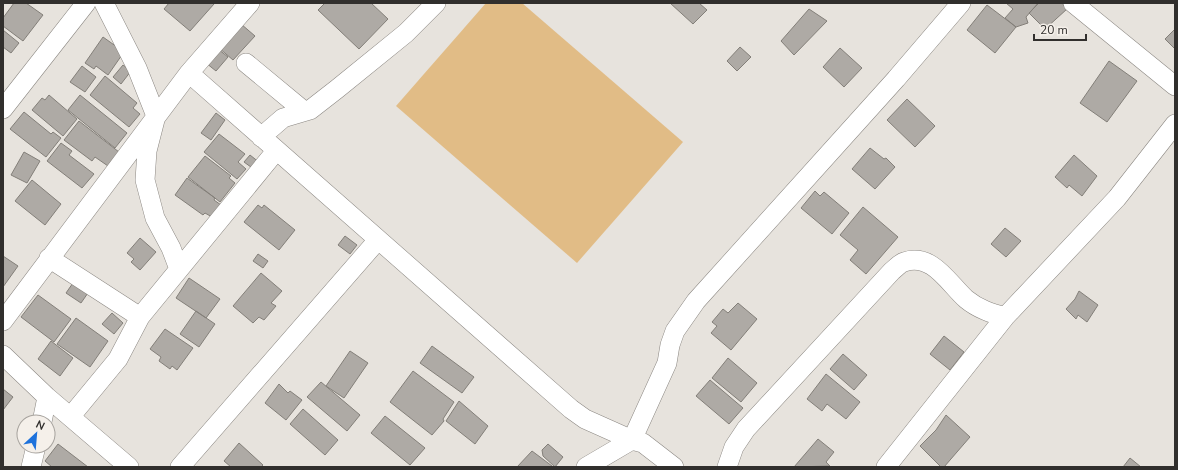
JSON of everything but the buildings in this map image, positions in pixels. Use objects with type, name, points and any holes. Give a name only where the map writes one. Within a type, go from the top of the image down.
[{"type":"street","points":[[3,109],[86,3]]},
{"type":"street","points":[[104,3],[137,68],[156,116],[147,151],[145,180],[155,218],[171,248],[179,269]]},
{"type":"street","points":[[3,321],[189,73],[250,3]]},
{"type":"street","points":[[261,137],[283,118],[310,110],[406,33],[436,3]]},
{"type":"street","points":[[586,467],[632,440],[667,363],[670,345],[675,331],[696,301],[891,85],[961,3]]},
{"type":"street","points":[[1073,3],[1175,86]]},
{"type":"street","points":[[246,63],[304,111]]},
{"type":"street","points":[[189,73],[377,241],[571,409],[585,419],[632,440],[643,443],[674,467]]},
{"type":"street","points":[[886,467],[1005,317],[1117,198],[1175,124]]},
{"type":"street","points":[[71,416],[118,359],[140,317],[276,151]]},
{"type":"street","points":[[180,467],[377,241]]},
{"type":"street","points":[[49,258],[140,317]]},
{"type":"street","points":[[727,467],[734,447],[746,429],[892,271],[903,262],[918,260],[936,267],[966,299],[983,311],[1005,317]]},
{"type":"street","points":[[3,355],[47,396],[129,467]]},
{"type":"street","points":[[44,414],[47,396]]},
{"type":"street","points":[[31,467],[34,454]]},
{"type":"shaded area","points":[[486,3],[522,3],[683,142],[577,263],[396,106]]}]
